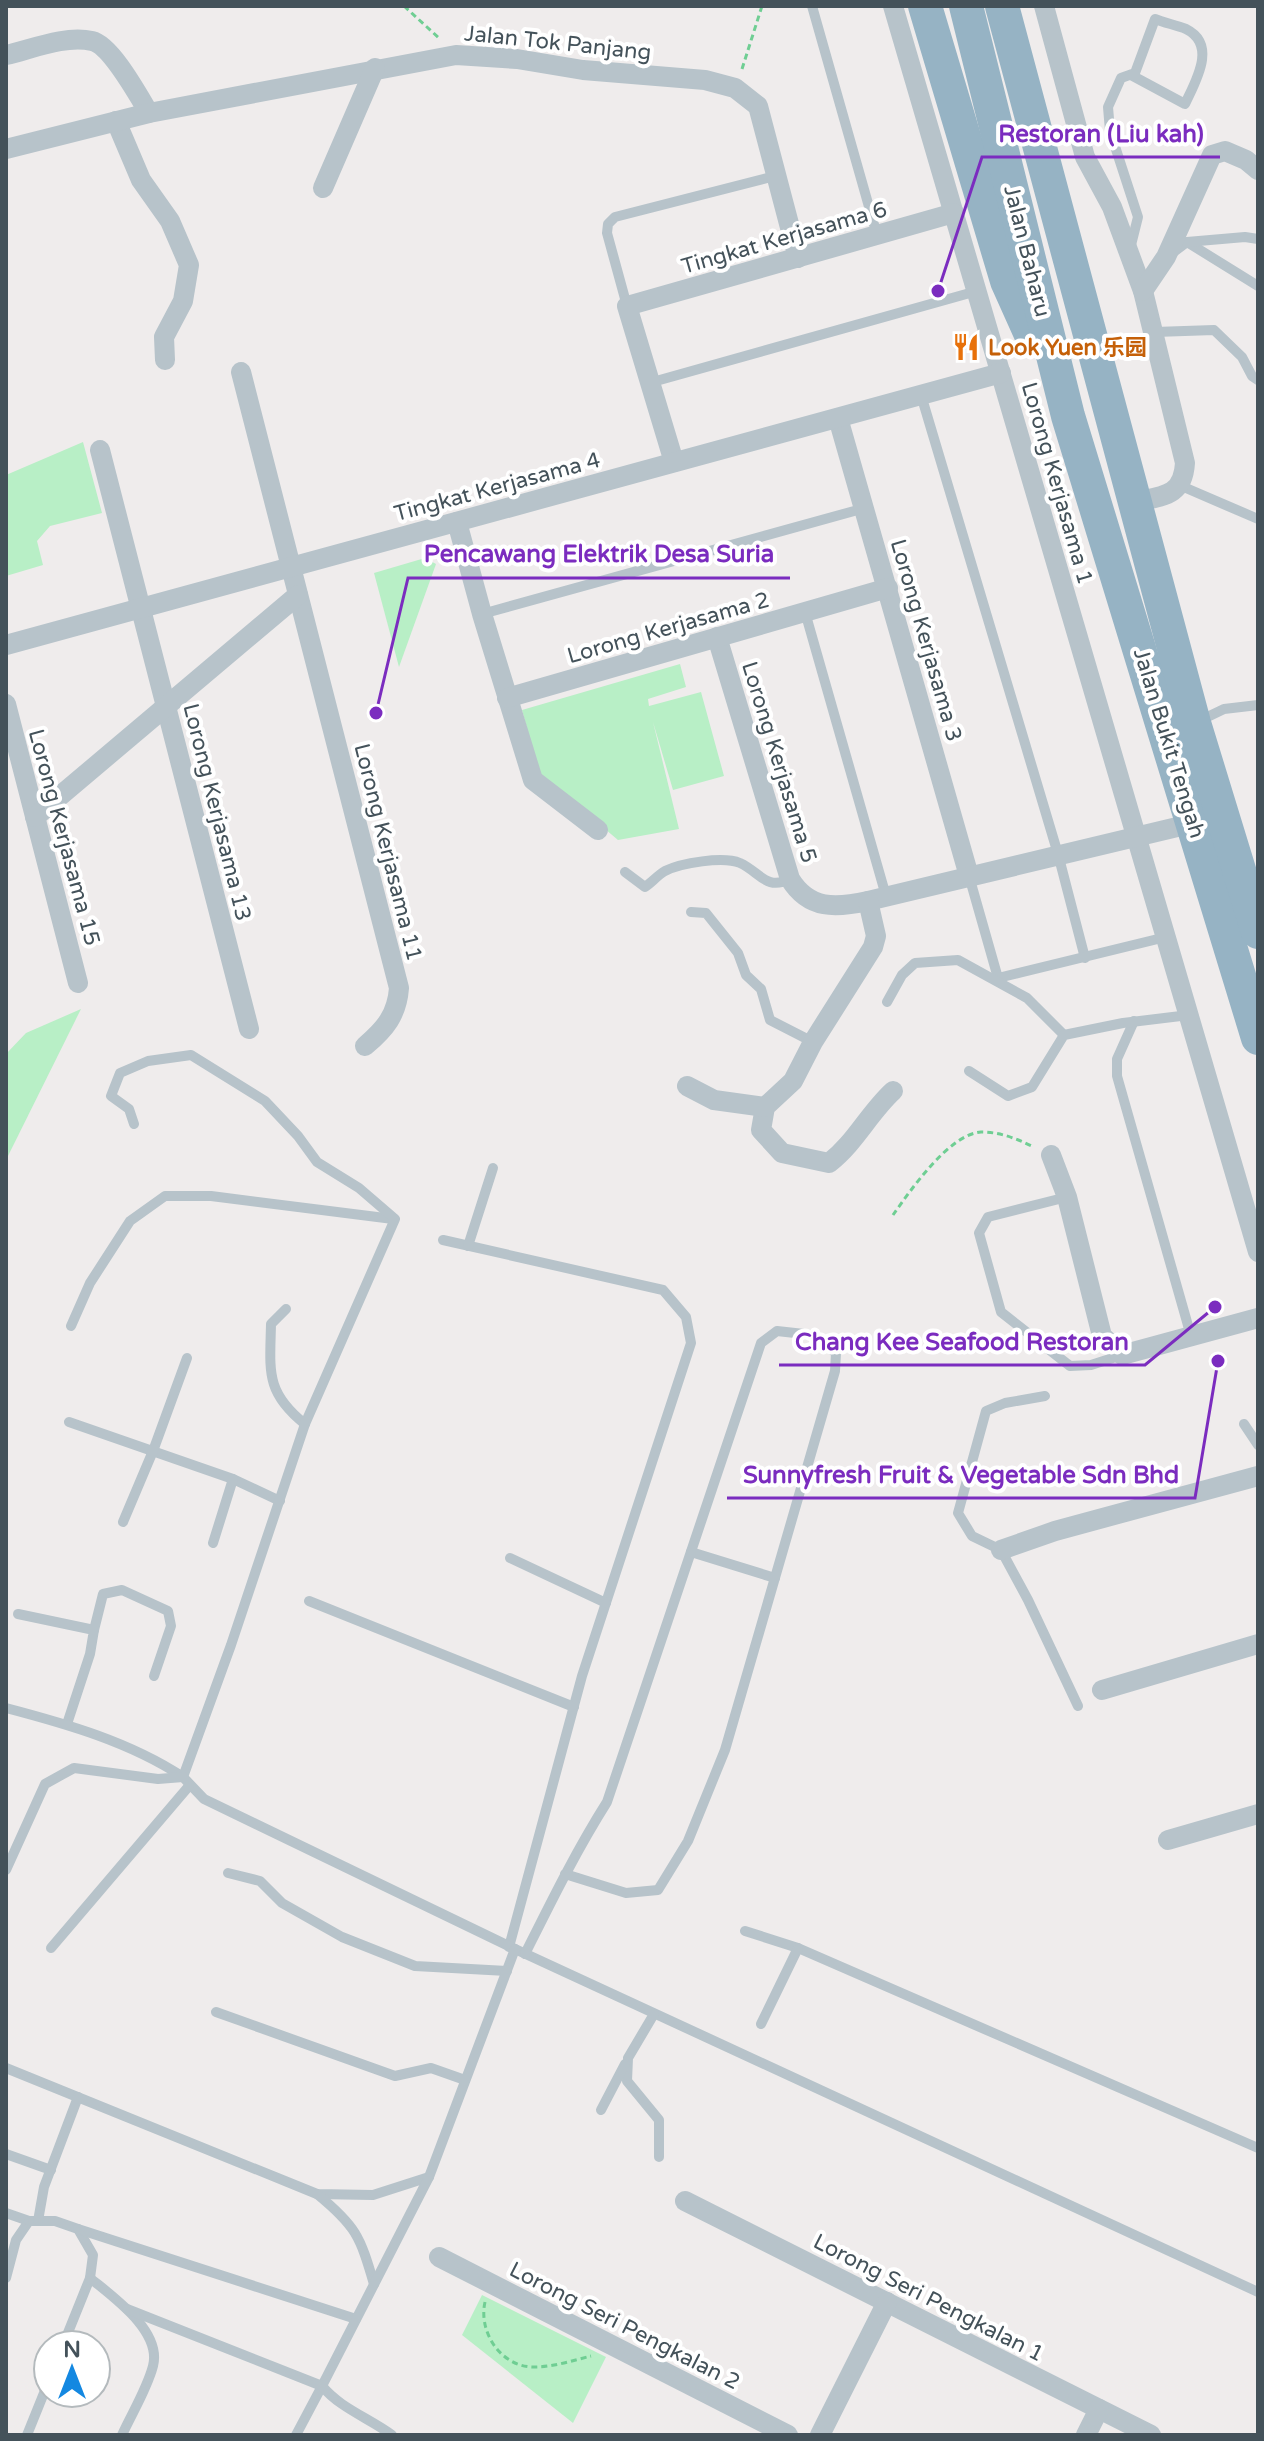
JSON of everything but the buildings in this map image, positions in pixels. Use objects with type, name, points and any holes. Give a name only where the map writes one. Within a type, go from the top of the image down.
[{"type":"highway","points":[[925,6],[1007,281],[1068,416]]},
{"type":"highway","name":"Jalan Baharu","points":[[966,6],[1068,416],[1079,449]]},
{"type":"highway","name":"Jalan Baharu","points":[[1002,6],[1124,465]]},
{"type":"highway","points":[[1022,6],[1090,255],[1124,465]]},
{"type":"highway","name":"Jalan Bukit Tengah","points":[[1079,449],[1258,1038]]},
{"type":"highway","name":"Jalan Bukit Tengah","points":[[1124,465],[1194,723],[1258,932]]},
{"type":"street","name":"Lorong Kerjasama 1","points":[[893,6],[1258,1252]]},
{"type":"street","points":[[1044,6],[1085,157],[1112,207],[1143,291],[1185,463],[1184,476],[1171,493],[1134,502]]},
{"type":"street","points":[[6,55],[71,40],[94,41],[108,51],[149,113]]},
{"type":"street","name":"Jalan Tok Panjang","points":[[6,149],[149,113],[456,55],[705,80],[735,88]]},
{"type":"street","points":[[323,188],[375,68]]},
{"type":"street","points":[[735,88],[758,106],[798,258]]},
{"type":"street","points":[[116,121],[141,180],[170,221],[189,265],[183,301],[164,337],[165,360]]},
{"type":"street","points":[[1143,291],[1166,257],[1212,155],[1225,151],[1246,160],[1258,170]]},
{"type":"street","name":"Tingkat Kerjasama 6","points":[[627,306],[954,213]]},
{"type":"street","points":[[627,306],[674,462]]},
{"type":"street","name":"Lorong Kerjasama 11","points":[[241,372],[399,988],[393,1016],[385,1029],[365,1046]]},
{"type":"street","name":"Tingkat Kerjasama 4","points":[[6,645],[1001,373]]},
{"type":"street","name":"Lorong Kerjasama 3","points":[[838,418],[969,876]]},
{"type":"street","name":"Lorong Kerjasama 13","points":[[100,450],[249,1029]]},
{"type":"street","points":[[457,522],[533,780],[598,830]]},
{"type":"street","name":"Lorong Kerjasama 2","points":[[507,698],[888,588]]},
{"type":"street","points":[[35,817],[298,595]]},
{"type":"street","name":"Lorong Kerjasama 5","points":[[717,637],[790,879],[803,896],[816,904],[830,907],[877,898]]},
{"type":"street","name":"Lorong Kerjasama 15","points":[[6,704],[78,983]]},
{"type":"street","points":[[893,1091],[865,1121],[846,1149],[829,1163],[782,1153],[761,1130],[765,1107],[793,1081],[813,1042],[873,947],[877,898],[1194,823]]},
{"type":"street","points":[[687,1086],[714,1100],[765,1107]]},
{"type":"street","points":[[1051,1155],[1067,1197],[1102,1336],[1122,1355],[1258,1318]]},
{"type":"street","points":[[1001,1550],[1055,1531],[1258,1476]]},
{"type":"street","points":[[1102,1690],[1258,1644]]},
{"type":"street","points":[[1168,1840],[1258,1814]]},
{"type":"street","name":"Lorong Seri Pengkalan 1","points":[[685,2201],[1151,2435]]},
{"type":"street","name":"Lorong Seri Pengkalan 2","points":[[439,2257],[788,2435]]},
{"type":"street","points":[[820,2435],[887,2302]]},
{"type":"street","points":[[1086,2435],[1099,2409]]},
{"type":"lane","points":[[812,6],[877,235]]},
{"type":"lane","points":[[1129,255],[1138,217],[1110,131],[1108,107],[1121,78],[1135,73],[1155,19],[1186,29],[1197,37],[1204,53],[1202,67],[1185,104],[1131,75]]},
{"type":"lane","points":[[627,306],[607,233],[608,224],[615,217],[775,176]]},
{"type":"lane","points":[[1166,257],[1187,242],[1245,237],[1258,239]]},
{"type":"lane","points":[[1187,242],[1258,286]]},
{"type":"lane","points":[[649,383],[977,291]]},
{"type":"lane","points":[[1155,332],[1214,330],[1242,357],[1252,376],[1258,380]]},
{"type":"lane","points":[[921,395],[1058,854],[1085,958]]},
{"type":"lane","points":[[1179,485],[1258,519]]},
{"type":"lane","points":[[482,614],[865,508]]},
{"type":"lane","points":[[805,612],[877,898]]},
{"type":"lane","points":[[1194,723],[1224,709],[1258,705]]},
{"type":"lane","points":[[625,872],[645,887],[665,871],[691,863],[723,861],[744,865],[763,881],[773,884],[790,879]]},
{"type":"lane","points":[[969,876],[998,978],[1166,937]]},
{"type":"lane","points":[[691,912],[706,913],[738,953],[746,975],[761,989],[770,1020],[813,1042]]},
{"type":"lane","points":[[887,1002],[902,975],[915,963],[958,960],[1027,998],[1064,1035]]},
{"type":"lane","points":[[969,1071],[1008,1096],[1032,1087],[1064,1035],[1134,1021],[1189,1015]]},
{"type":"lane","points":[[1134,1021],[1117,1059],[1117,1076],[1191,1336]]},
{"type":"lane","points":[[134,1124],[129,1109],[111,1096],[120,1073],[148,1061],[191,1055],[265,1101],[298,1136],[317,1162],[359,1188],[395,1219]]},
{"type":"lane","points":[[468,1246],[493,1168]]},
{"type":"lane","points":[[71,1326],[90,1283],[130,1221],[165,1196],[211,1196],[395,1219]]},
{"type":"lane","points":[[1067,1197],[988,1217],[979,1233],[1001,1312],[1070,1366],[1091,1365],[1122,1355]]},
{"type":"lane","points":[[51,1948],[186,1781],[305,1424],[395,1219]]},
{"type":"lane","points":[[443,1240],[663,1290],[686,1317],[691,1343],[574,1707],[517,1950]]},
{"type":"lane","points":[[286,1309],[271,1324],[270,1378],[289,1411],[305,1424]]},
{"type":"lane","points":[[296,2435],[429,2177],[517,1950],[607,1802],[761,1343],[777,1331],[813,1335],[836,1353],[835,1371],[725,1750],[688,1841],[658,1890],[626,1893],[565,1874]]},
{"type":"lane","points":[[123,1522],[187,1358]]},
{"type":"lane","points":[[1045,1396],[1005,1403],[986,1411],[958,1513],[972,1536],[1001,1550],[1078,1706]]},
{"type":"lane","points":[[69,1422],[233,1479],[280,1501]]},
{"type":"lane","points":[[1244,1424],[1258,1445]]},
{"type":"lane","points":[[213,1543],[233,1479]]},
{"type":"lane","points":[[691,1552],[775,1578]]},
{"type":"lane","points":[[510,1558],[606,1603]]},
{"type":"lane","points":[[67,1724],[87,1665],[103,1594],[122,1590],[168,1611],[171,1626],[154,1676]]},
{"type":"lane","points":[[309,1601],[574,1707]]},
{"type":"lane","points":[[18,1614],[94,1630]]},
{"type":"lane","points":[[6,1708],[67,1724],[131,1749],[161,1763],[204,1799],[517,1950],[1258,2292]]},
{"type":"lane","points":[[6,1870],[45,1784],[74,1768],[186,1781]]},
{"type":"lane","points":[[228,1873],[260,1881],[282,1903],[342,1937],[415,1966],[507,1971]]},
{"type":"lane","points":[[745,1931],[798,1948],[1258,2148]]},
{"type":"lane","points":[[761,2024],[798,1948]]},
{"type":"lane","points":[[216,2012],[395,2076],[431,2068],[465,2080]]},
{"type":"lane","points":[[601,2110],[654,2014]]},
{"type":"lane","points":[[628,2058],[627,2081],[659,2120],[659,2157]]},
{"type":"lane","points":[[6,2068],[317,2194],[342,2215],[361,2239],[374,2284]]},
{"type":"lane","points":[[6,2278],[16,2240],[34,2221],[78,2097]]},
{"type":"lane","points":[[6,2154],[51,2170]]},
{"type":"lane","points":[[317,2194],[373,2195],[429,2177]]},
{"type":"lane","points":[[6,2213],[34,2221],[55,2221],[356,2319]]},
{"type":"lane","points":[[69,2329],[90,2278],[93,2255],[78,2229]]},
{"type":"lane","points":[[90,2278],[127,2309],[148,2333],[154,2363],[123,2435]]},
{"type":"lane","points":[[127,2309],[322,2386],[332,2399],[369,2418],[392,2435]]},
{"type":"lane","points":[[27,2435],[38,2409]]},
{"type":"path","points":[[404,6],[456,55]]},
{"type":"path","points":[[735,88],[762,6]]},
{"type":"path","points":[[893,1215],[944,1151],[979,1132],[1016,1137],[1051,1155]]},
{"type":"path","points":[[488,2282],[482,2313],[484,2327],[491,2342],[504,2357],[521,2366],[537,2367],[590,2357],[604,2341]]},
{"type":"green space","points":[[83,442],[102,513],[50,526],[37,541],[43,565],[6,576],[6,475]]},
{"type":"green space","points":[[425,558],[436,564],[399,667],[374,573]]},
{"type":"green space","points":[[680,664],[686,687],[648,699],[649,706],[701,692],[724,776],[673,790],[653,722],[679,829],[618,840],[539,773],[522,710]]},
{"type":"green space","points":[[81,1009],[6,1160],[6,1054],[26,1033]]},
{"type":"green space","points":[[482,2295],[606,2357],[573,2423],[462,2335]]},
{"type":"place","name":"Restoran (Liu kah)","points":[[938,291]]},
{"type":"place","name":"Look Yuen 乐园","points":[[966,347]]},
{"type":"place","name":"Pencawang Elektrik Desa Suria","points":[[376,713]]},
{"type":"place","name":"Chang Kee Seafood Restoran","points":[[1215,1307]]},
{"type":"place","name":"Sunnyfresh Fruit & Vegetable Sdn Bhd","points":[[1218,1361]]}]
